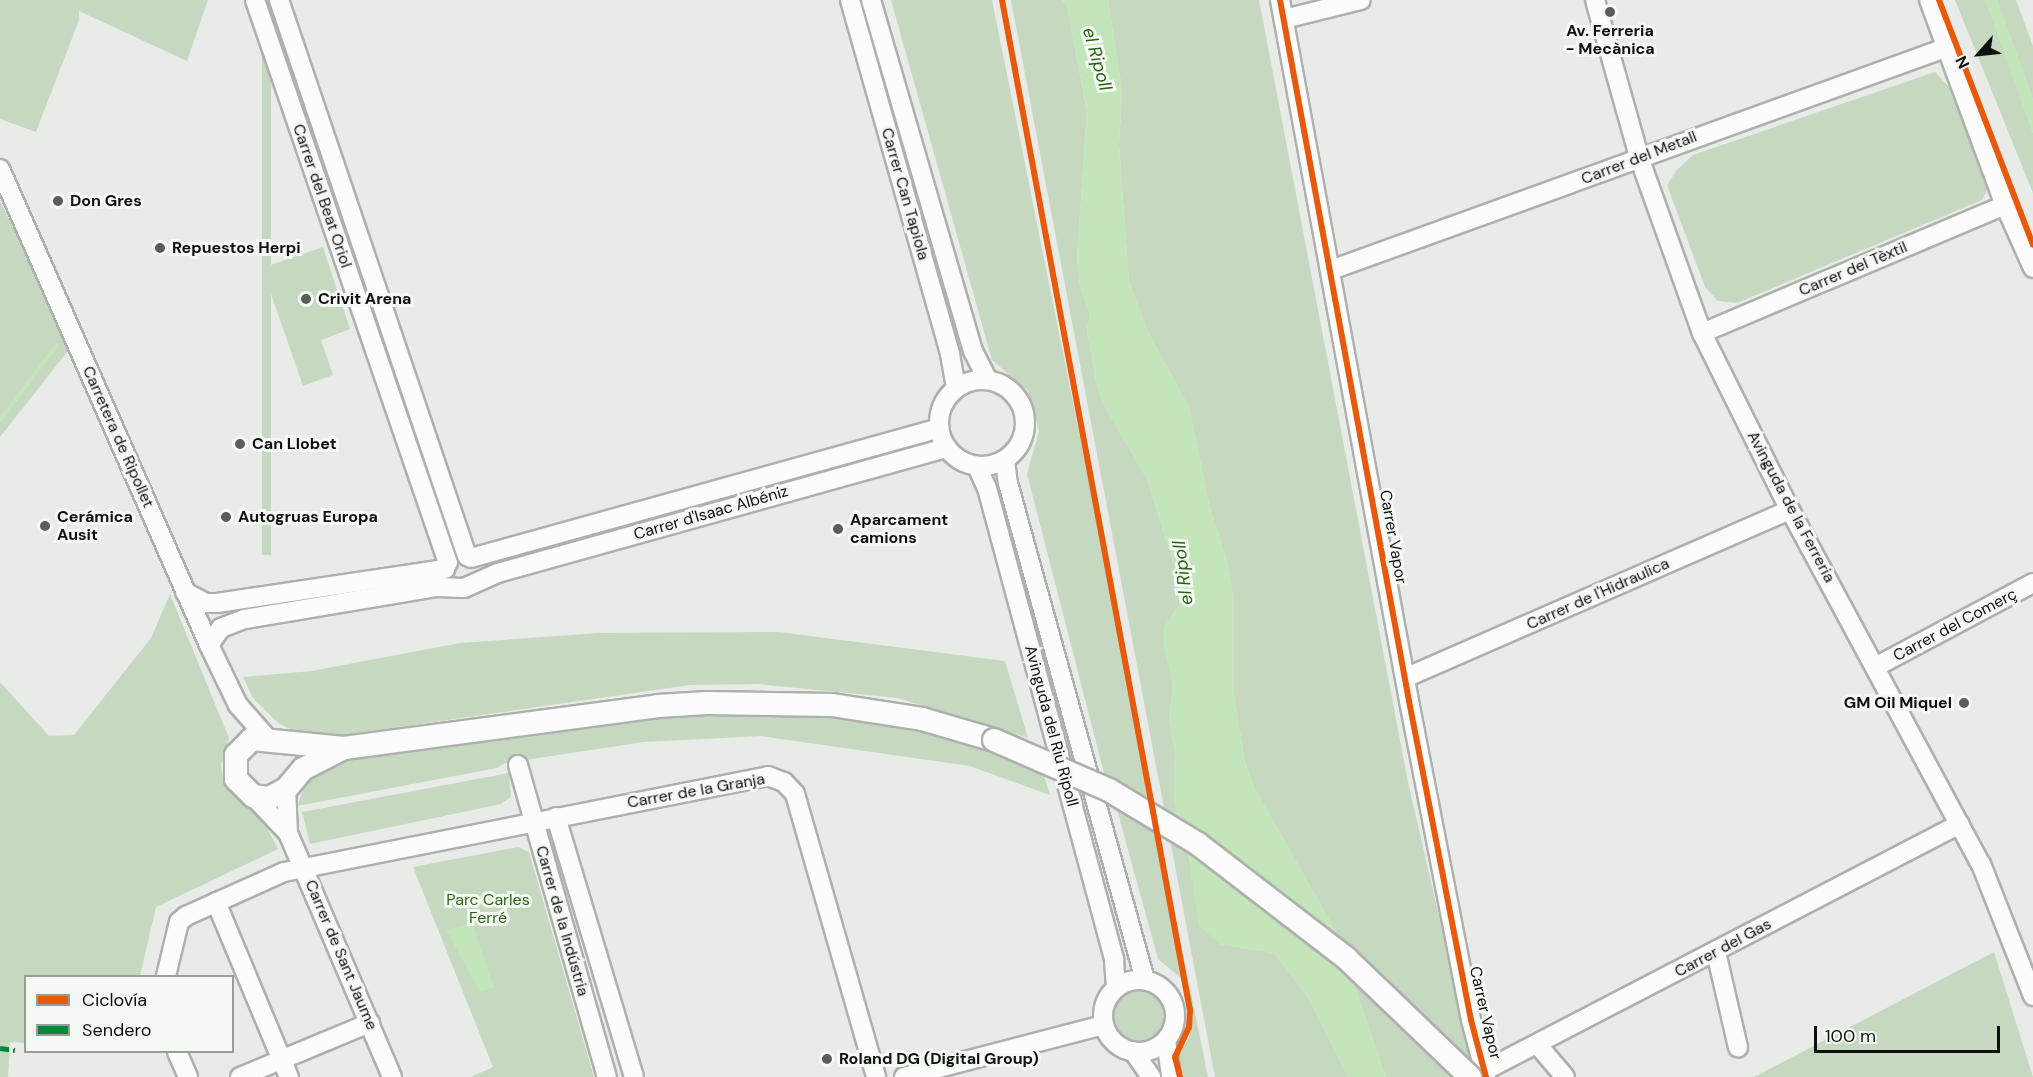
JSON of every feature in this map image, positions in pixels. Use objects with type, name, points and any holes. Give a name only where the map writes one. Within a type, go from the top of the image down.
[{"type":"main road","points":[[344,748],[321,758],[269,798],[254,796],[243,790],[233,767],[243,745],[252,739],[344,748],[658,706],[744,702],[867,710],[922,719],[994,740],[1110,790],[1198,844],[1346,958],[1480,1075]]},
{"type":"main road","points":[[275,742],[293,761],[290,783]]},
{"type":"street","name":"Carrer del Beat Oriol","points":[[255,0],[446,566]]},
{"type":"street","name":"Carrer del Beat Oriol","points":[[279,0],[469,557]]},
{"type":"street","name":"Carrer Can Tapiola","points":[[850,0],[950,354],[956,388]]},
{"type":"street","name":"Carrer Can Tapiola","points":[[871,0],[973,351],[987,379]]},
{"type":"street","name":"Carrer Vapor","points":[[1280,0],[1480,1075]]},
{"type":"street","points":[[1284,19],[1361,0]]},
{"type":"street","name":"Avinguda de la Ferreria","points":[[1595,0],[1640,160],[1702,333],[1790,510],[1877,666],[1985,874],[2033,996]]},
{"type":"street","points":[[1929,0],[2005,205],[2033,268]]},
{"type":"street","name":"Carrer del Metall","points":[[1331,270],[1948,47]]},
{"type":"street","name":"Carretera de Ripollet","points":[[0,169],[185,592],[238,705],[243,745]]},
{"type":"street","name":"Carrer del Tèxtil","points":[[1702,333],[2005,205]]},
{"type":"street","points":[[987,379],[1012,392],[1024,411],[1024,434],[1005,459],[977,466],[955,456],[947,448],[939,428],[942,406],[956,388],[987,379]]},
{"type":"street","name":"Carrer d'Isaac Albéniz","points":[[185,592],[206,603],[218,603],[446,566],[454,556],[469,557],[939,428]]},
{"type":"street","name":"Carrer d'Isaac Albéniz","points":[[209,645],[222,628],[244,619],[468,587],[475,581],[947,448]]},
{"type":"street","name":"Avinguda del Riu Ripoll","points":[[1005,459],[1017,517],[1145,980]]},
{"type":"street","name":"Avinguda del Riu Ripoll","points":[[977,466],[987,488],[1114,960],[1116,988]]},
{"type":"street","name":"Carrer de l'Hidraulica","points":[[1405,678],[1790,510]]},
{"type":"street","points":[[469,557],[478,569],[475,581]]},
{"type":"street","points":[[446,566],[446,578],[456,587]]},
{"type":"street","name":"Carrer del Comerç","points":[[1877,666],[2033,583]]},
{"type":"street","name":"Carretera de Ripollet","points":[[238,705],[275,742]]},
{"type":"street","name":"Carrer de la Indústria","points":[[518,765],[607,1077]]},
{"type":"street","name":"Carrer de la Granja","points":[[166,975],[179,922],[216,902],[303,866],[768,776],[791,788],[876,1077]]},
{"type":"street","name":"Carrer de Sant Jaume","points":[[288,833],[290,783]]},
{"type":"street","name":"Carrer de Sant Jaume","points":[[254,796],[288,833],[392,1077]]},
{"type":"street","name":"Carrer de la Indústria","points":[[556,817],[634,1077]]},
{"type":"street","name":"Carrer del Gas","points":[[1480,1075],[1960,824]]},
{"type":"street","points":[[216,902],[289,1077]]},
{"type":"street","points":[[1716,952],[1738,1047]]},
{"type":"street","points":[[1151,1077],[1133,1051],[1115,1042],[1104,1025],[1105,1005],[1116,988],[1145,980],[1155,984],[1171,999],[1175,1020],[1166,1040],[1170,1077]]},
{"type":"street","points":[[240,1077],[370,1023]]},
{"type":"street","points":[[904,1077],[1104,1025]]},
{"type":"street","points":[[1133,1051],[1151,1050],[1166,1040]]},
{"type":"street","points":[[1536,1044],[1565,1077]]},
{"type":"street","points":[[177,1053],[188,1077]]},
{"type":"green space","points":[[0,0],[208,0],[187,61],[79,11],[79,20],[36,132],[0,119]]},
{"type":"green space","points":[[262,0],[271,0],[271,555],[262,555]]},
{"type":"green space","points":[[891,0],[992,0],[1153,800],[1104,773],[1027,474],[1039,431],[1028,391],[992,360]]},
{"type":"green space","points":[[1011,0],[1062,0],[1067,7],[1087,111],[1077,258],[1080,286],[1090,314],[1087,330],[1096,380],[1102,402],[1147,479],[1177,574],[1180,603],[1164,628],[1173,688],[1169,719],[1175,751],[1174,800],[1188,854],[1220,944],[1274,953],[1308,997],[1348,1077],[1215,1077]]},
{"type":"green space","points":[[1108,0],[1259,0],[1408,782],[1476,1077],[1386,1077],[1335,930],[1255,789],[1245,763],[1234,695],[1234,600],[1226,558],[1209,505],[1189,407],[1148,332],[1129,282],[1119,145],[1122,90]]},
{"type":"green space","points":[[1955,0],[1985,0],[1994,22],[2033,133],[2033,193]]},
{"type":"green space","points":[[1997,0],[2016,0],[2033,46],[2033,100]]},
{"type":"green space","points":[[1935,72],[1950,88],[1987,190],[1982,200],[1737,303],[1718,301],[1705,287],[1667,185],[1677,170],[1693,155]]},
{"type":"green space","points":[[0,201],[71,347],[0,437]]},
{"type":"green space","name":"Crivit Arena","points":[[323,247],[350,329],[321,340],[333,375],[303,386],[262,268]]},
{"type":"green space","points":[[934,432],[936,440],[486,570],[481,558]]},
{"type":"green space","points":[[170,594],[229,738],[221,765],[224,786],[264,822],[278,849],[156,907],[140,975],[24,975],[24,1043],[10,1042],[8,1077],[0,1077],[0,682],[49,736],[74,735],[151,638]]},
{"type":"green space","points":[[779,632],[1005,661],[1028,738],[898,698],[758,684],[690,685],[336,736],[306,737],[278,723],[253,698],[243,677],[312,671],[460,643],[599,633]]},
{"type":"green space","points":[[712,712],[851,718],[940,734],[1043,773],[1050,795],[970,766],[760,736],[644,742],[505,763],[497,768],[297,806],[309,776],[345,758]]},
{"type":"green space","points":[[509,773],[511,797],[501,804],[310,844],[302,812]]},
{"type":"green space","points":[[1116,806],[1158,831],[1208,1077],[1183,1077],[1178,1053],[1189,1038],[1193,1018],[1190,1000],[1182,979],[1158,959]]},
{"type":"green space","name":"Parc Carles Ferré","points":[[518,847],[529,852],[594,1077],[471,1077],[493,1067],[413,867]]},
{"type":"green space","points":[[1994,952],[2033,1077],[1754,1077]]},
{"type":"green space","points":[[1135,990],[1145,990],[1155,994],[1163,1002],[1167,1017],[1163,1032],[1155,1040],[1145,1044],[1135,1044],[1125,1040],[1117,1032],[1113,1022],[1113,1012],[1117,1002],[1125,994]]},
{"type":"water","name":"el Ripoll","points":[[1062,0],[1108,0],[1122,90],[1119,145],[1129,282],[1148,332],[1189,407],[1209,505],[1226,558],[1234,600],[1234,695],[1245,763],[1255,789],[1335,930],[1386,1077],[1348,1077],[1308,997],[1274,953],[1220,944],[1199,926],[1188,854],[1174,800],[1175,751],[1169,719],[1173,688],[1163,642],[1164,628],[1180,603],[1177,574],[1147,479],[1102,402],[1096,380],[1087,330],[1090,314],[1080,286],[1077,258],[1087,110],[1067,7]]},
{"type":"water","points":[[1985,0],[1997,0],[2004,18],[2033,100],[2033,133]]},
{"type":"water","points":[[472,923],[494,987],[480,992],[446,930]]},
{"type":"waterway","points":[[0,420],[57,345]]},
{"type":"marked path","points":[[0,1048],[15,1050]]},
{"type":"cycle path","points":[[1002,0],[1190,1010],[1189,1027],[1175,1057],[1180,1077]]},
{"type":"cycle path","points":[[1280,0],[1409,701],[1471,1020],[1486,1077]]},
{"type":"cycle path","points":[[1939,0],[2033,245]]},
{"type":"place","name":"Av. Ferreria - Mecànica","points":[[1610,12]]},
{"type":"place","name":"Don Gres","points":[[58,201]]},
{"type":"place","name":"Repuestos Herpi","points":[[160,248]]},
{"type":"place","name":"Crivit Arena","points":[[306,299]]},
{"type":"place","name":"Can Llobet","points":[[240,444]]},
{"type":"place","name":"Autogruas Europa","points":[[226,517]]},
{"type":"place","name":"Cerámica Ausit","points":[[45,526]]},
{"type":"place","name":"Aparcament camions","points":[[838,529]]},
{"type":"place","name":"GM Oil Miquel","points":[[1964,703]]},
{"type":"place","name":"Roland DG (Digital Group)","points":[[827,1059]]}]
